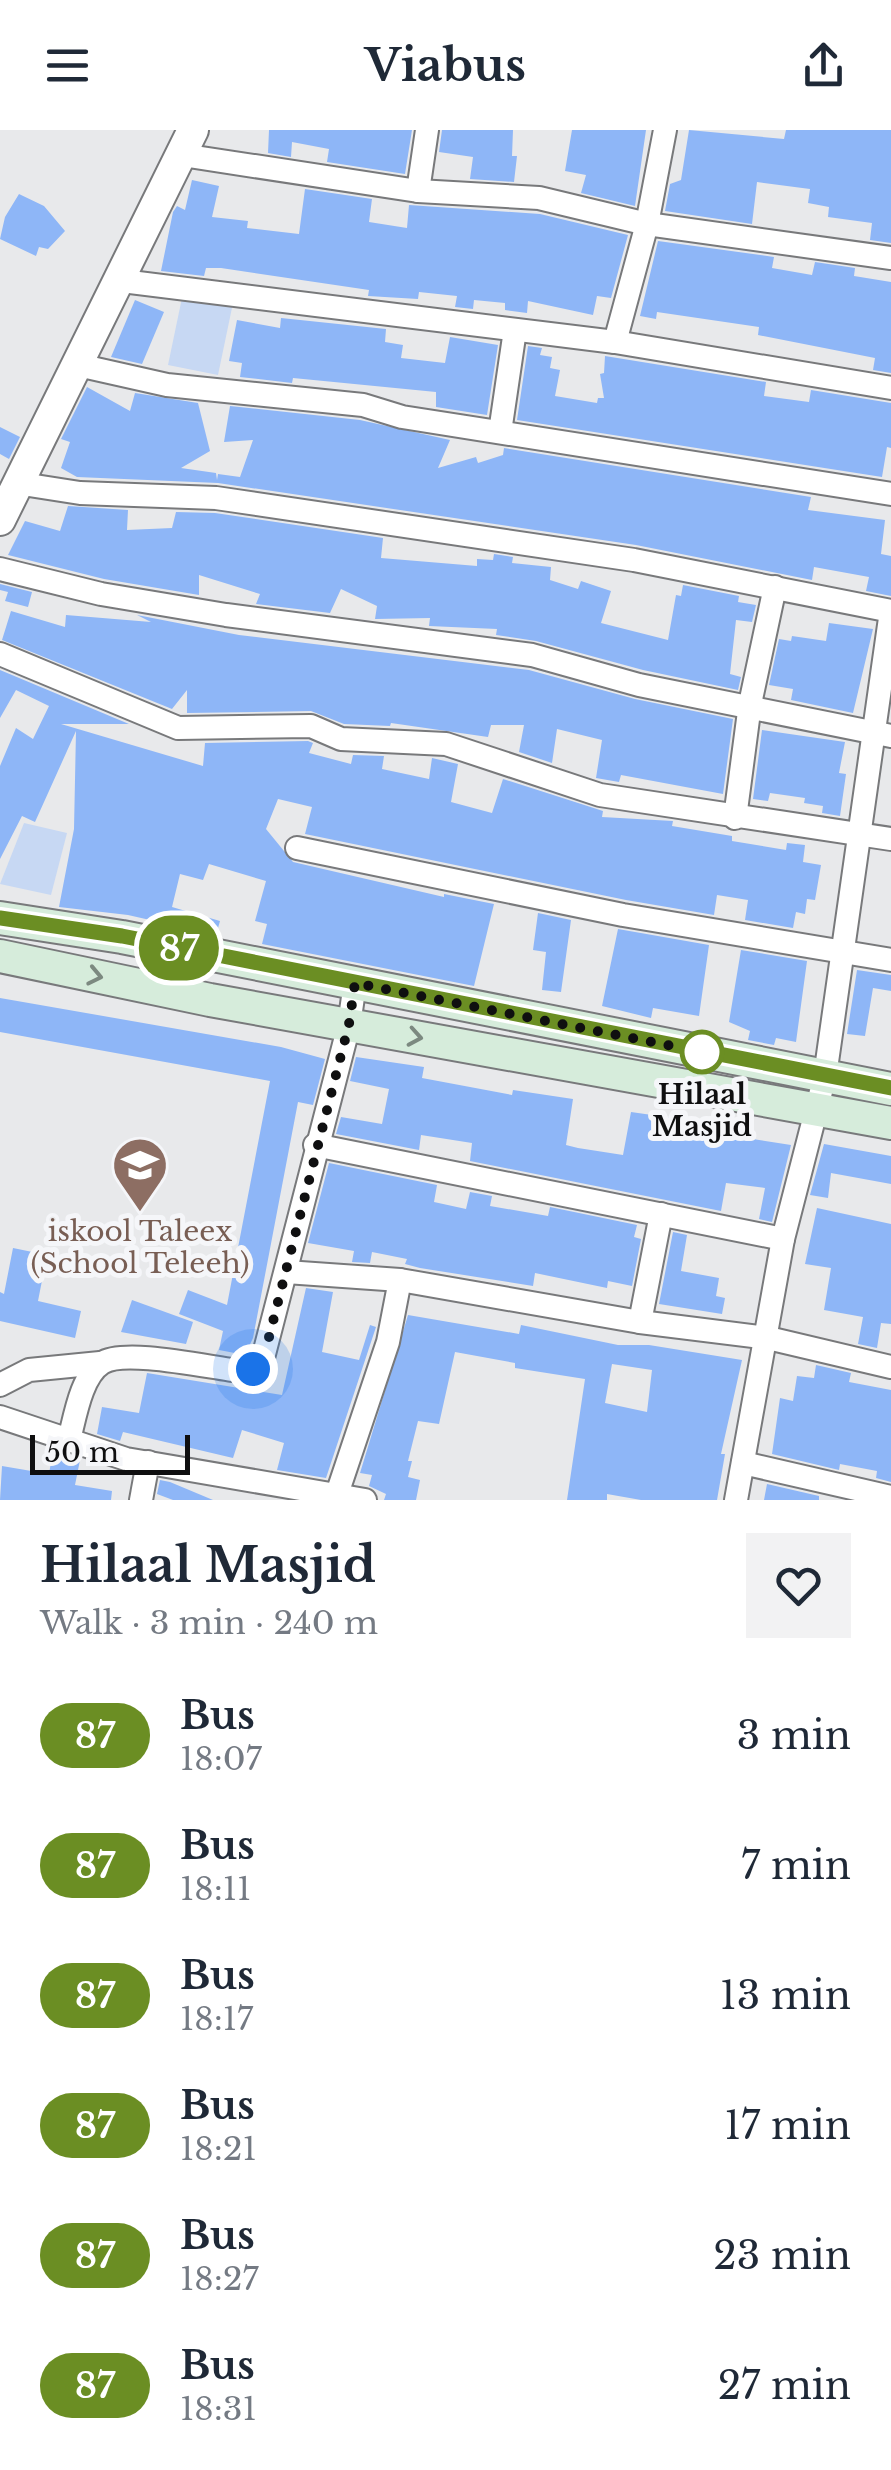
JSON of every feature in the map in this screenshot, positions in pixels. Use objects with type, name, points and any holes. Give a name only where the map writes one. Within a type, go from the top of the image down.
[{"type":"main road","points":[[0,918],[122,936],[891,1088]]},
{"type":"main road","points":[[0,956],[891,1123]]},
{"type":"street","points":[[418,191],[427,130]]},
{"type":"street","points":[[615,342],[648,224],[665,130]]},
{"type":"street","points":[[0,520],[188,142],[418,191],[539,198],[648,224],[891,258]]},
{"type":"street","points":[[122,281],[615,342],[891,388]]},
{"type":"street","points":[[500,432],[515,330]]},
{"type":"street","points":[[78,365],[168,384],[363,406],[402,417],[891,494]]},
{"type":"street","points":[[16,483],[80,493],[216,498],[634,560],[891,610],[882,735],[840,952],[824,1076],[783,1238],[736,1500]]},
{"type":"street","points":[[0,568],[101,594],[226,615],[532,655],[639,685],[750,704],[882,735]]},
{"type":"street","points":[[735,818],[750,704],[775,587]]},
{"type":"street","points":[[0,654],[178,728],[311,726],[342,739],[446,744],[600,795],[735,818],[891,838]]},
{"type":"street","points":[[297,848],[623,915],[891,960]]},
{"type":"street","points":[[0,1385],[29,1370],[100,1363],[120,1356],[253,1369],[268,1341],[349,1024],[355,983]]},
{"type":"street","points":[[315,1146],[783,1238]]},
{"type":"street","points":[[640,1322],[661,1214]]},
{"type":"street","points":[[286,1272],[400,1280],[640,1322],[768,1338],[891,1367]]},
{"type":"street","points":[[337,1494],[388,1342],[400,1280]]},
{"type":"street","points":[[69,1440],[84,1388],[100,1363]]},
{"type":"street","points":[[0,1417],[148,1462],[365,1500]]},
{"type":"street","points":[[141,1500],[148,1462]]},
{"type":"street","points":[[743,1463],[864,1495],[891,1497]]},
{"type":"shaded area","points":[[183,293],[233,303],[218,375],[168,365]]},
{"type":"shaded area","points":[[24,823],[67,833],[51,895],[0,884]]},
{"type":"building","points":[[269,130],[412,130],[405,174],[327,162],[329,149],[292,142],[291,157],[268,153]]},
{"type":"building","points":[[442,130],[513,130],[512,156],[517,156],[514,182],[470,179],[473,157],[439,152]]},
{"type":"building","points":[[572,130],[646,130],[635,206],[581,193],[586,175],[565,171]]},
{"type":"building","points":[[689,130],[784,139],[786,130],[891,130],[891,243],[870,240],[872,223],[828,217],[829,207],[808,203],[810,189],[757,182],[752,224],[665,211],[670,184],[681,180]]},
{"type":"building","points":[[192,180],[219,186],[212,217],[248,221],[247,228],[299,234],[305,189],[372,199],[369,222],[407,228],[409,205],[540,214],[628,235],[611,298],[597,296],[593,315],[528,301],[527,313],[505,310],[505,303],[474,300],[473,309],[455,307],[457,296],[419,292],[418,299],[368,296],[369,290],[221,268],[206,268],[204,276],[161,271],[173,212],[177,206],[185,210]]},
{"type":"building","points":[[19,194],[44,206],[65,231],[48,249],[39,247],[36,256],[0,239],[5,217]]},
{"type":"building","points":[[658,241],[774,257],[772,268],[812,275],[815,262],[855,268],[854,276],[891,282],[891,373],[873,370],[875,358],[758,335],[759,327],[657,312],[656,319],[640,316]]},
{"type":"building","points":[[135,300],[164,312],[142,364],[111,357]]},
{"type":"building","points":[[281,318],[386,329],[385,342],[403,345],[401,358],[445,363],[450,337],[498,345],[487,415],[436,407],[436,392],[293,378],[292,383],[240,377],[242,363],[229,361],[237,320],[280,328]]},
{"type":"building","points":[[528,346],[542,348],[540,355],[552,357],[550,368],[560,370],[555,396],[597,403],[598,398],[604,398],[600,374],[604,373],[605,356],[766,382],[764,396],[809,402],[811,390],[891,403],[891,448],[887,447],[882,477],[517,420]]},
{"type":"building","points":[[87,387],[130,411],[135,393],[198,403],[210,451],[181,468],[216,473],[217,480],[218,474],[240,477],[253,440],[224,442],[230,406],[360,420],[450,440],[438,468],[476,457],[478,463],[503,455],[504,448],[811,497],[808,510],[885,520],[881,554],[891,556],[891,596],[866,591],[869,577],[814,567],[812,580],[636,545],[218,483],[77,477],[61,468],[70,442],[61,439]]},
{"type":"building","points":[[0,427],[20,437],[9,459],[0,454]]},
{"type":"building","points":[[68,506],[128,510],[127,530],[172,528],[176,512],[215,513],[383,538],[381,558],[477,566],[477,559],[493,560],[494,554],[513,557],[512,563],[551,567],[550,580],[578,589],[581,581],[611,591],[601,623],[668,640],[676,595],[681,596],[683,585],[739,596],[738,602],[756,605],[752,622],[736,620],[730,674],[741,677],[738,690],[536,641],[496,635],[497,629],[429,626],[430,618],[375,619],[377,606],[341,589],[330,613],[256,604],[260,594],[199,575],[199,595],[104,579],[8,555],[25,521],[60,531]]},
{"type":"building","points":[[0,584],[32,592],[28,607],[5,601],[8,592],[0,590]]},
{"type":"building","points":[[11,611],[65,627],[66,615],[151,622],[137,615],[239,635],[529,670],[635,699],[733,719],[723,794],[621,775],[619,782],[596,778],[602,740],[557,729],[552,763],[519,752],[524,725],[491,725],[488,737],[391,723],[344,724],[311,711],[187,713],[187,690],[172,709],[2,640]]},
{"type":"building","points":[[829,623],[873,629],[853,713],[791,700],[793,689],[769,685],[779,639],[791,641],[792,636],[826,641]]},
{"type":"building","points":[[0,670],[129,724],[61,724],[203,766],[205,743],[308,741],[313,743],[309,753],[351,764],[353,755],[384,756],[382,769],[429,779],[432,758],[458,764],[451,802],[492,813],[503,779],[603,811],[602,817],[673,821],[672,826],[786,850],[787,843],[805,845],[803,862],[821,865],[815,900],[807,899],[805,914],[796,912],[793,928],[745,920],[748,900],[717,895],[714,915],[626,900],[305,834],[312,807],[278,799],[266,829],[293,862],[444,897],[494,904],[474,986],[262,944],[267,924],[255,921],[266,881],[209,864],[203,880],[180,874],[172,907],[220,921],[216,935],[128,915],[59,907],[74,829],[76,731],[35,822],[22,816],[0,859],[0,766],[16,728],[33,739],[49,706],[16,690],[0,718]]},
{"type":"building","points":[[762,730],[845,742],[839,773],[846,774],[840,816],[822,813],[823,806],[804,803],[805,798],[770,793],[768,801],[753,799]]},
{"type":"building","points":[[538,913],[571,920],[561,992],[542,990],[546,952],[533,950]]},
{"type":"building","points":[[618,929],[709,945],[699,1016],[653,1008],[651,1018],[602,1006]]},
{"type":"building","points":[[741,950],[807,961],[796,1042],[776,1038],[774,1045],[748,1040],[750,1031],[729,1022]]},
{"type":"building","points":[[857,970],[891,975],[891,991],[873,988],[865,1036],[847,1034]]},
{"type":"building","points":[[0,998],[281,1047],[325,1059],[313,1105],[298,1102],[253,1338],[245,1355],[219,1350],[223,1331],[179,1314],[188,1290],[227,1305],[270,1081],[0,1032]]},
{"type":"building","points":[[356,1057],[424,1067],[422,1078],[512,1095],[513,1090],[573,1099],[566,1145],[578,1148],[623,1155],[631,1112],[729,1126],[727,1135],[791,1145],[772,1222],[759,1219],[765,1188],[726,1183],[721,1211],[470,1161],[472,1143],[421,1135],[419,1150],[336,1134],[341,1117],[382,1124],[389,1089],[350,1081]]},
{"type":"building","points":[[824,1144],[891,1156],[891,1184],[831,1173],[828,1198],[810,1195]]},
{"type":"building","points":[[329,1163],[437,1185],[434,1202],[466,1209],[470,1192],[492,1196],[490,1206],[548,1216],[550,1207],[637,1225],[634,1237],[641,1239],[632,1286],[608,1281],[607,1288],[535,1273],[533,1286],[420,1268],[405,1264],[407,1259],[372,1252],[370,1263],[352,1262],[354,1251],[308,1243]]},
{"type":"building","points":[[817,1208],[891,1224],[891,1324],[881,1323],[877,1348],[858,1344],[863,1317],[824,1310],[831,1268],[805,1264]]},
{"type":"building","points":[[673,1232],[687,1235],[681,1271],[719,1278],[716,1296],[725,1298],[722,1314],[659,1304]]},
{"type":"building","points":[[13,1248],[47,1255],[38,1301],[81,1311],[75,1338],[0,1321],[0,1292],[4,1294]]},
{"type":"building","points":[[306,1288],[333,1292],[322,1352],[359,1360],[370,1325],[376,1327],[326,1478],[277,1470],[284,1443],[242,1430],[233,1458],[123,1432],[120,1441],[97,1434],[102,1407],[139,1413],[147,1373],[282,1395]]},
{"type":"building","points":[[132,1300],[193,1322],[186,1344],[121,1332]]},
{"type":"building","points":[[408,1315],[519,1334],[521,1325],[618,1345],[649,1345],[742,1360],[721,1454],[725,1454],[717,1500],[641,1500],[607,1494],[607,1500],[567,1500],[585,1379],[515,1368],[515,1363],[455,1352],[439,1424],[418,1421],[408,1461],[412,1461],[408,1477],[420,1480],[416,1500],[384,1500],[386,1494],[369,1486],[372,1475],[360,1473]],"holes":[[[612,1364],[652,1370],[647,1412],[605,1403]]]},
{"type":"building","points":[[816,1365],[851,1373],[849,1382],[891,1390],[891,1482],[876,1478],[877,1471],[840,1464],[839,1470],[772,1454],[780,1398],[793,1401],[797,1376],[814,1378]]},
{"type":"building","points":[[53,1450],[80,1460],[75,1485],[112,1491],[111,1500],[0,1500],[2,1466],[49,1474]]},
{"type":"building","points":[[160,1480],[213,1500],[173,1500],[157,1494]]},
{"type":"building","points":[[767,1484],[819,1496],[819,1500],[764,1500]]},
{"type":"bus line","name":"87","points":[[0,918],[122,936],[891,1088]]},
{"type":"place","name":"Hilaal Masjid","points":[[702,1052]]},
{"type":"place","name":"iskool Taleex (School Teleeh)","points":[[140,1214]]},
{"type":"route","points":[[253,1369],[268,1341],[349,1024],[355,983],[707,1053],[702,1052]]}]
